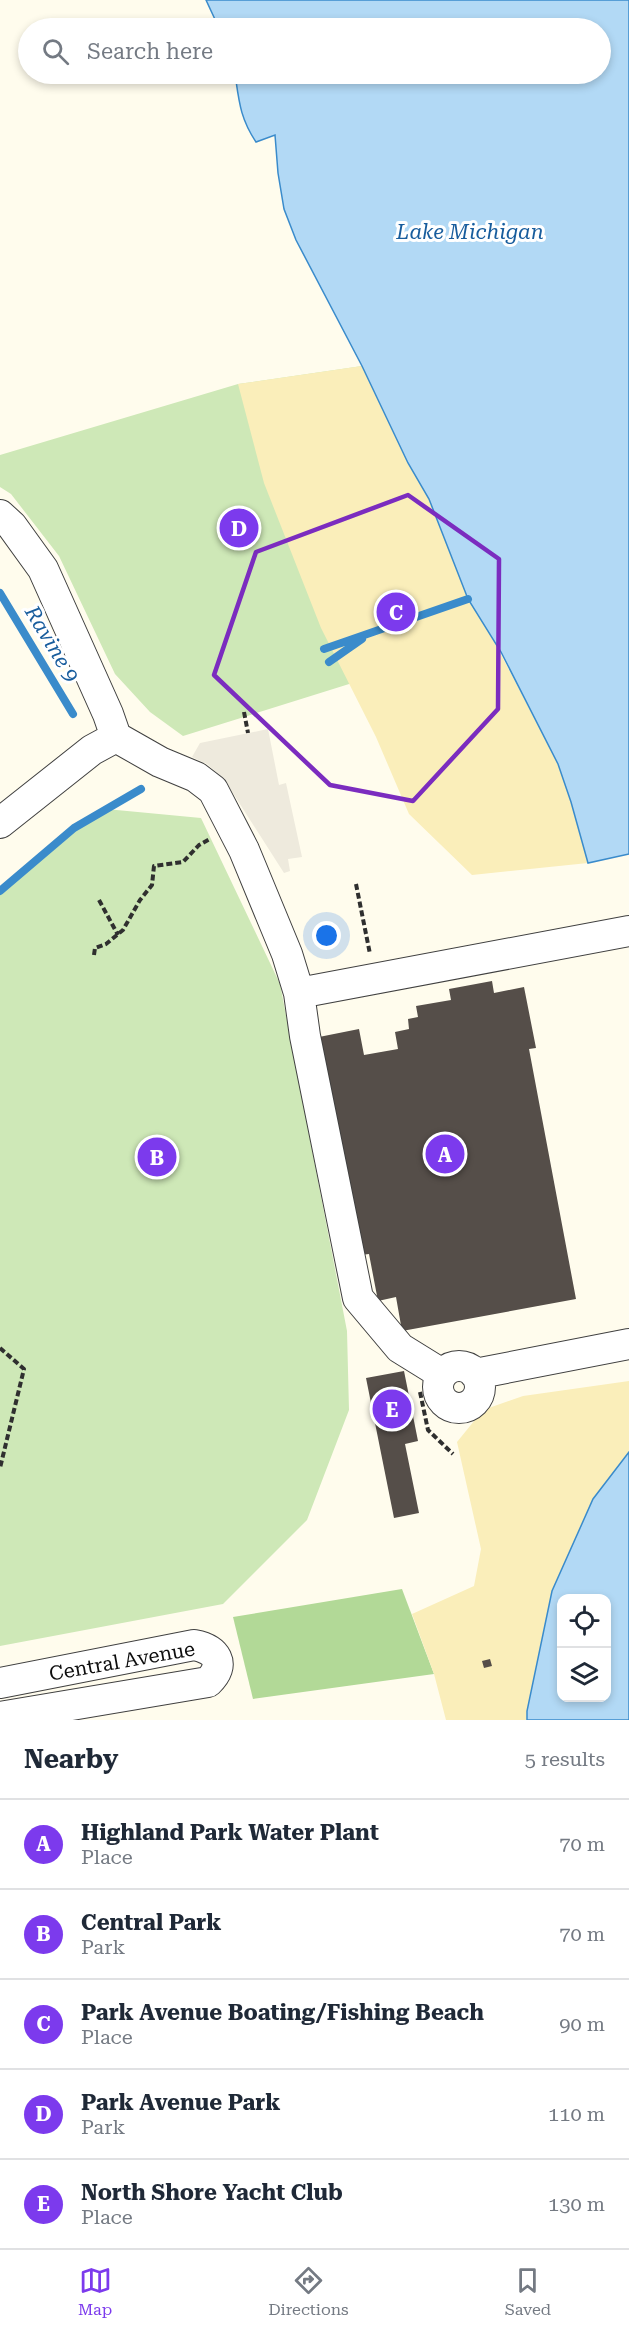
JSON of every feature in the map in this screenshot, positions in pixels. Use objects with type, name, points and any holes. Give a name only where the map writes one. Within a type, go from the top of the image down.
[{"type":"street","points":[[0,515],[12,526],[43,570],[108,714],[116,737],[160,762],[196,777],[213,790],[244,850],[287,954],[299,993],[305,1036],[358,1298],[400,1348],[431,1382],[438,1386],[442,1399],[454,1407],[469,1405],[478,1395],[479,1381],[475,1374],[629,1344]]},
{"type":"street","points":[[0,823],[92,750],[116,737]]},
{"type":"street","points":[[299,993],[629,931]]},
{"type":"street","name":"Central Avenue","points":[[0,1683],[194,1645],[206,1647],[215,1655],[218,1665],[216,1675],[208,1682],[0,1717]]},
{"type":"path","points":[[244,712],[248,733]]},
{"type":"path","points":[[94,955],[95,948],[106,944],[118,935],[129,922],[140,900],[152,885],[154,866],[183,862],[199,845],[213,837]]},
{"type":"path","points":[[356,884],[374,979]]},
{"type":"path","points":[[99,900],[118,935]]},
{"type":"path","points":[[0,1348],[24,1369],[0,1468]]},
{"type":"path","points":[[431,1382],[428,1430],[453,1454]]},
{"type":"highlighted area","points":[[408,495],[499,559],[498,709],[413,801],[330,785],[214,675],[256,552]]},
{"type":"green space","points":[[362,366],[408,463],[429,499],[468,599],[493,639],[183,736],[150,712],[115,674],[59,556],[11,494],[0,487],[0,455],[238,384]]},
{"type":"green space","points":[[106,809],[201,818],[280,984],[347,1331],[349,1410],[307,1520],[223,1604],[0,1646],[0,891],[74,828]]},
{"type":"green space","points":[[402,1589],[434,1674],[253,1699],[233,1617]]},
{"type":"sand","points":[[362,366],[408,463],[429,499],[468,599],[493,639],[558,764],[588,863],[472,875],[409,814],[376,737],[321,628],[264,483],[238,384]]},
{"type":"sand","points":[[629,1381],[629,1452],[593,1499],[552,1591],[527,1720],[446,1720],[434,1674],[412,1614],[474,1586],[481,1549],[457,1442],[483,1410],[523,1396]]},
{"type":"shaded area","points":[[268,729],[279,785],[286,783],[302,857],[288,859],[290,871],[284,873],[224,779],[207,764],[192,757],[200,743]]},
{"type":"water","name":"Lake Michigan","points":[[206,0],[629,0],[629,854],[588,863],[558,764],[501,652],[468,599],[429,499],[408,463],[362,366],[296,240],[284,209],[275,135],[256,142],[243,117],[236,84],[611,84],[611,18],[214,18]]},
{"type":"water","points":[[629,1452],[629,1720],[527,1720],[552,1591],[593,1499]]},
{"type":"building","points":[[492,981],[494,993],[524,987],[536,1048],[529,1049],[576,1299],[402,1331],[396,1297],[378,1301],[369,1254],[361,1255],[319,1037],[359,1029],[364,1055],[398,1049],[395,1032],[409,1029],[408,1019],[418,1017],[416,1006],[451,1000],[449,989]]},
{"type":"building","points":[[404,1371],[418,1441],[405,1444],[419,1513],[394,1518],[366,1378]]},
{"type":"building","points":[[490,1659],[492,1666],[484,1668],[482,1661]]},
{"type":"waterway","name":"Ravine 9","points":[[0,593],[73,714]]},
{"type":"waterway","name":"Ravine 9","points":[[324,649],[468,599]]},
{"type":"waterway","points":[[329,662],[362,639]]},
{"type":"waterway","name":"Ravine 9","points":[[0,891],[74,828],[141,789]]},
{"type":"place","name":"Park Avenue Park","points":[[239,528]]},
{"type":"place","name":"Park Avenue Boating/Fishing Beach","points":[[396,612]]},
{"type":"place","name":"Highland Park Water Plant","points":[[445,1154]]},
{"type":"place","name":"Central Park","points":[[157,1157]]},
{"type":"place","name":"North Shore Yacht Club","points":[[392,1409]]}]
